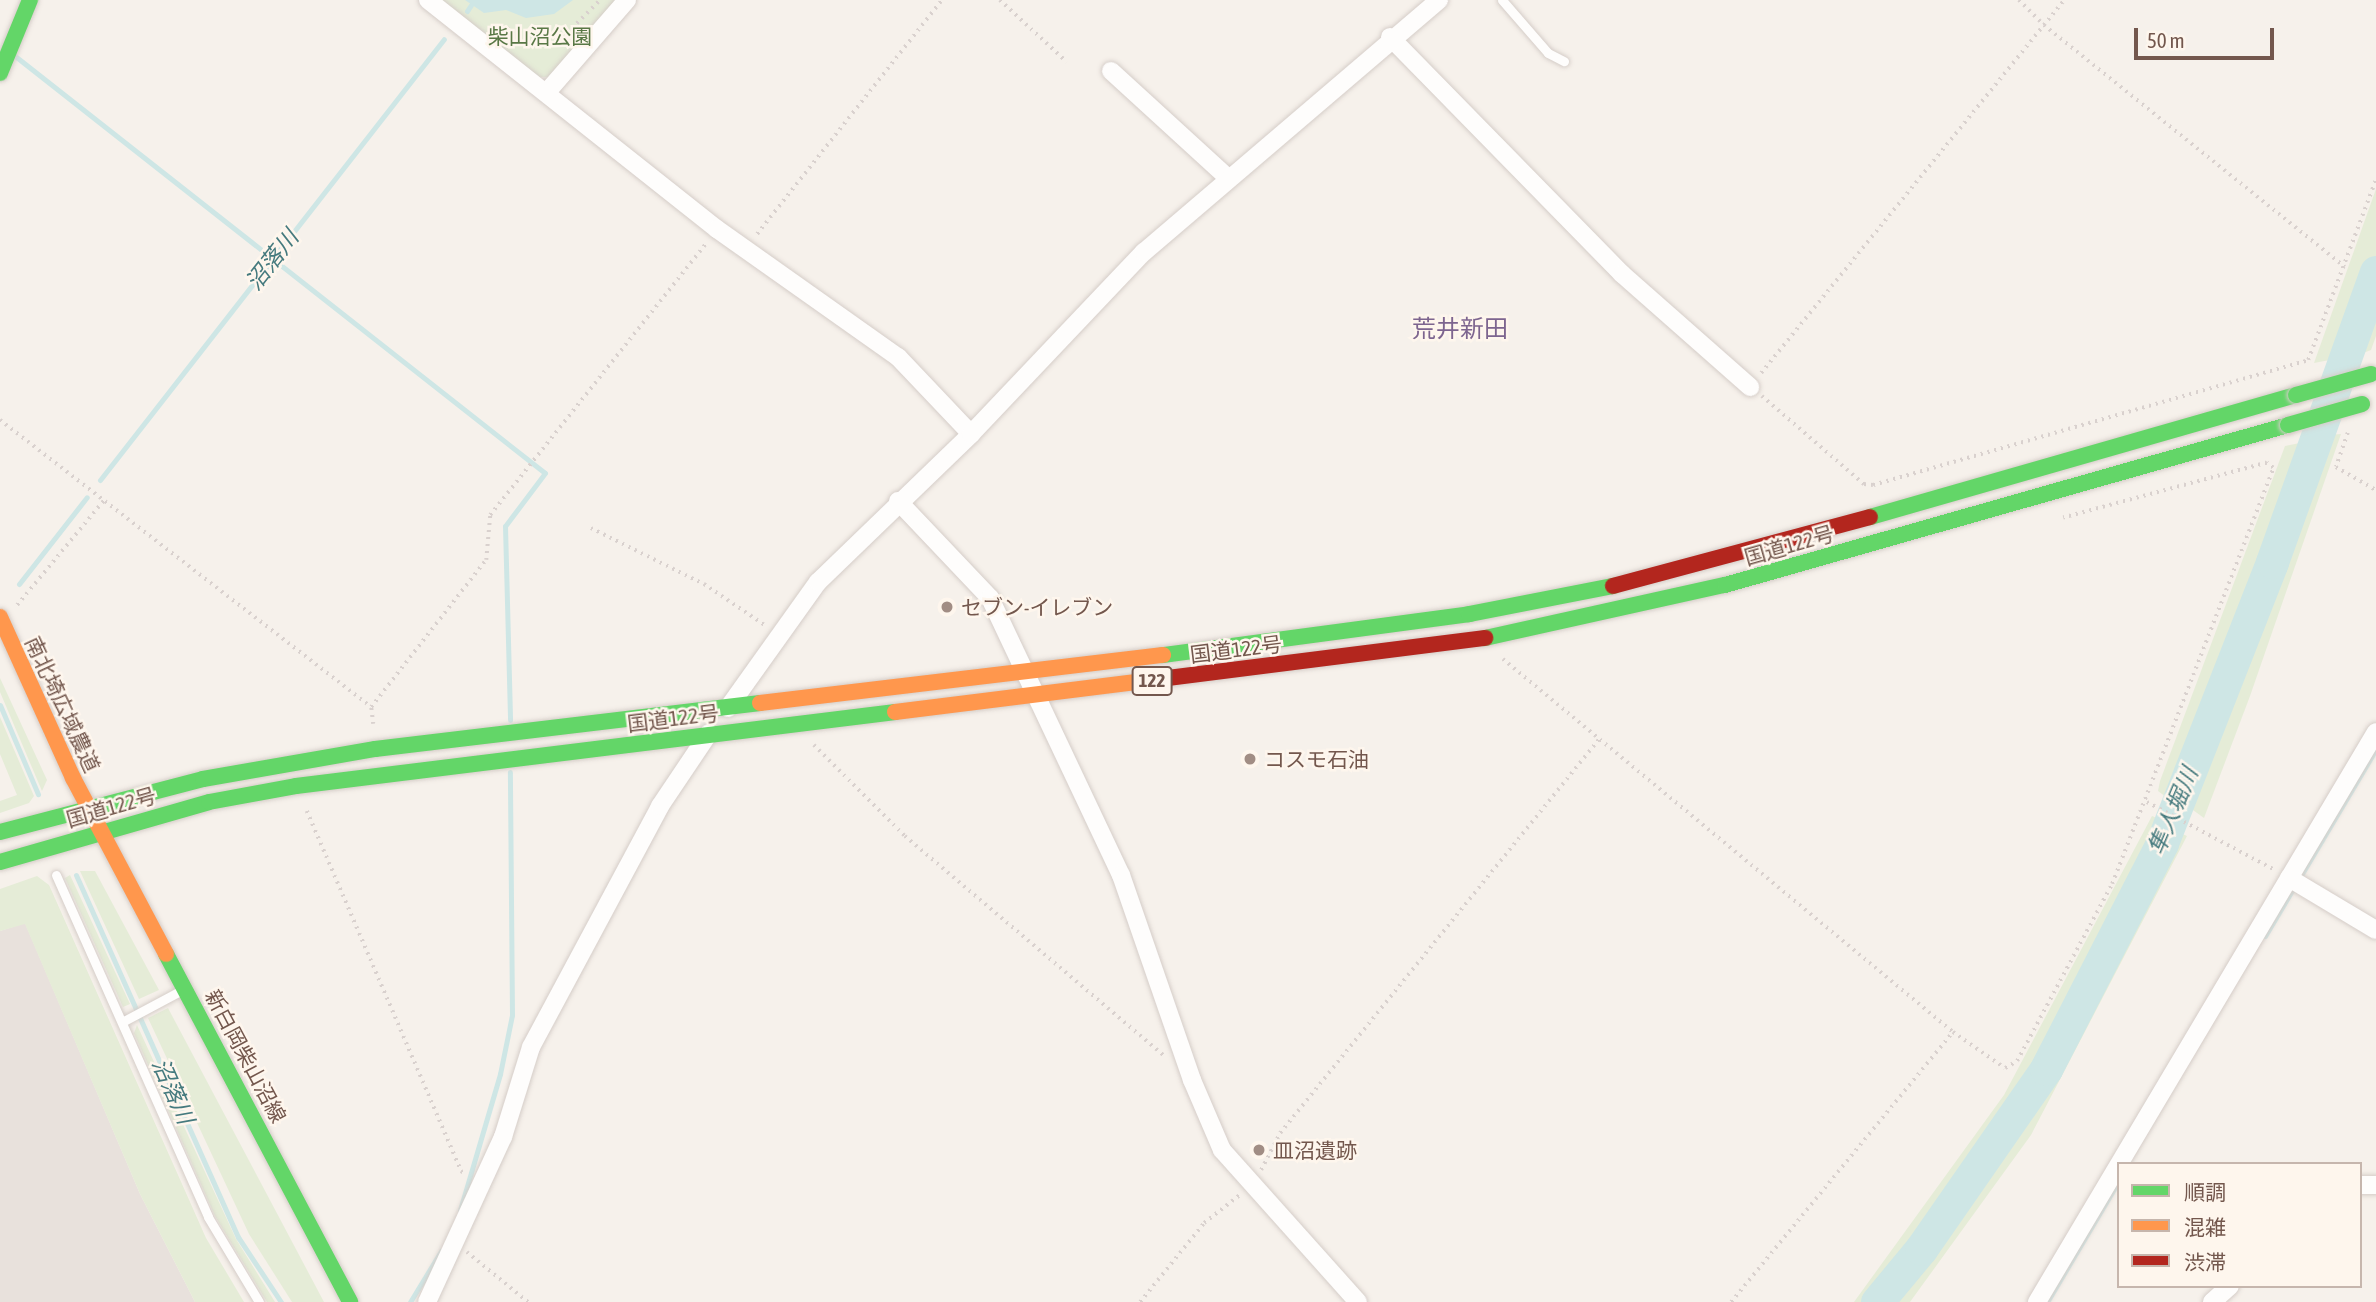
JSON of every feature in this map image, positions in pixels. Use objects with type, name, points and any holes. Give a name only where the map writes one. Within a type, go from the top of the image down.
[{"type":"main road","points":[[0,73],[30,0]]},
{"type":"main road","name":"国道122号","points":[[0,832],[203,779],[375,749],[1024,669],[1263,643],[1469,614],[1596,590],[1717,561],[2374,373]]},
{"type":"main road","name":"国道122号","points":[[0,862],[103,830],[209,802],[296,786],[1479,639],[1725,585],[2369,402]]},
{"type":"main road","name":"南北埼広域農道","points":[[5,614],[33,698],[103,830]]},
{"type":"main road","name":"新白岡柴山沼線","points":[[103,830],[350,1302]]},
{"type":"street","points":[[428,0],[717,229],[747,247],[898,357],[971,434]]},
{"type":"street","points":[[547,92],[627,0]]},
{"type":"street","points":[[427,1302],[457,1244],[483,1183],[531,1047],[660,806],[708,734],[818,582],[898,501],[971,434],[1144,252],[1390,37],[1438,0]]},
{"type":"street","points":[[1390,37],[1622,275],[1750,387]]},
{"type":"street","points":[[1111,71],[1228,178]]},
{"type":"street","points":[[898,501],[989,598],[1121,875],[1192,1080],[1222,1150],[1358,1302]]},
{"type":"street","points":[[2120,1162],[2376,732]]},
{"type":"street","points":[[2289,878],[2376,930]]},
{"type":"street","points":[[2037,1302],[2117,1167]]},
{"type":"street","points":[[2212,1302],[2228,1288]]},
{"type":"lane","points":[[1502,0],[1548,53],[1564,61]]},
{"type":"lane","points":[[56,875],[126,1020],[208,1217],[259,1302]]},
{"type":"lane","points":[[126,1020],[186,988]]},
{"type":"path","points":[[498,40],[507,28],[528,43],[557,43],[600,0]]},
{"type":"path","points":[[747,247],[942,0]]},
{"type":"path","points":[[1000,0],[1067,62]]},
{"type":"path","points":[[2019,0],[2044,25],[2346,267]]},
{"type":"path","points":[[2064,0],[1750,387],[1864,484],[1873,485],[2308,360],[2346,267],[2376,179]]},
{"type":"path","points":[[375,749],[371,707],[486,560],[490,515],[717,229]]},
{"type":"path","points":[[0,420],[106,499],[371,707]]},
{"type":"path","points":[[1479,639],[1954,1032],[1994,1063],[2005,1068],[2017,1061],[2112,884],[2147,802],[2273,468],[2267,463],[2063,518]]},
{"type":"path","points":[[5,614],[106,499]]},
{"type":"path","points":[[591,528],[704,584],[780,635]]},
{"type":"path","points":[[799,724],[818,750],[905,836],[1192,1080]]},
{"type":"path","points":[[1140,1302],[1205,1223],[1252,1186],[1280,1133],[1600,739]]},
{"type":"path","points":[[296,786],[461,1171],[483,1183]]},
{"type":"path","points":[[2147,802],[2289,878]]},
{"type":"path","points":[[1731,1302],[1954,1032]]},
{"type":"path","points":[[457,1244],[528,1302]]},
{"type":"shaded area","points":[[25,923],[140,1194],[195,1302],[0,1302],[0,931]]},
{"type":"green space","name":"柴山沼公園","points":[[434,0],[617,0],[553,77],[535,77]]},
{"type":"green space","points":[[2376,189],[2376,256],[2340,358],[2314,363]]},
{"type":"green space","points":[[2376,284],[2376,336],[2371,350],[2350,358]]},
{"type":"green space","points":[[2341,434],[2250,696],[2204,818],[2186,805],[2327,435]]},
{"type":"green space","points":[[2305,442],[2277,529],[2170,800],[2158,791],[2160,781],[2285,446]]},
{"type":"green space","points":[[0,678],[47,780],[42,791],[0,692]]},
{"type":"green space","points":[[0,717],[34,796],[29,803],[0,813],[0,801],[17,795],[0,754]]},
{"type":"green space","points":[[2152,816],[2164,821],[2093,973],[2045,1057],[1906,1260],[1871,1302],[1854,1302],[2004,1095]]},
{"type":"green space","points":[[2174,830],[2187,836],[2031,1135],[1910,1302],[1890,1302],[2052,1072],[2090,1004]]},
{"type":"green space","points":[[80,871],[95,871],[159,990],[139,999]]},
{"type":"green space","points":[[70,875],[130,1004],[123,1007],[65,878]]},
{"type":"green space","points":[[37,876],[49,885],[206,1238],[244,1302],[195,1302],[140,1194],[25,924],[0,931],[0,889]]},
{"type":"green space","points":[[168,1008],[324,1302],[292,1302],[249,1234],[148,1018]]},
{"type":"green space","points":[[137,1025],[236,1239],[275,1302],[267,1302],[215,1216],[134,1033]]},
{"type":"water","points":[[465,0],[573,0],[554,14],[526,18],[506,10],[484,13]]},
{"type":"waterway","name":"沼落川","points":[[467,11],[471,5]]},
{"type":"waterway","name":"沼落川","points":[[100,480],[444,39]]},
{"type":"waterway","points":[[15,56],[545,473],[505,526],[510,720]]},
{"type":"waterway","name":"隼人堀川","points":[[1877,1302],[1921,1249],[2046,1069],[2162,843],[2272,562],[2376,272]]},
{"type":"waterway","name":"沼落川","points":[[19,584],[87,497]]},
{"type":"waterway","name":"沼落川","points":[[0,705],[38,794]]},
{"type":"waterway","points":[[2265,936],[2376,749]]},
{"type":"waterway","points":[[460,1210],[500,1074],[512,1015],[510,772]]},
{"type":"waterway","name":"沼落川","points":[[76,875],[238,1237],[281,1302]]},
{"type":"waterway","points":[[2047,1302],[2115,1187]]},
{"type":"waterway","points":[[410,1302],[441,1251]]},
{"type":"traffic: fast","points":[[0,73],[30,0]]},
{"type":"traffic: fast","points":[[2296,395],[2371,374]]},
{"type":"traffic: fast","points":[[1870,517],[2296,395]]},
{"type":"traffic: fast","points":[[2288,425],[2362,404]]},
{"type":"traffic: fast","points":[[1485,638],[1725,585],[2288,425]]},
{"type":"traffic: fast","points":[[1163,655],[1469,614],[1613,586]]},
{"type":"traffic: fast","points":[[0,832],[203,779],[375,749],[760,703]]},
{"type":"traffic: fast","points":[[0,862],[209,802],[296,786],[895,712]]},
{"type":"traffic: fast","points":[[166,954],[350,1302]]},
{"type":"traffic: slow","points":[[0,617],[73,778],[166,954]]},
{"type":"traffic: slow","points":[[760,703],[1163,655]]},
{"type":"traffic: slow","points":[[895,712],[1152,680]]},
{"type":"traffic: jam","points":[[1613,586],[1870,517]]},
{"type":"traffic: jam","points":[[1152,680],[1485,638]]},
{"type":"place","name":"セブン-イレブン","points":[[947,607]]},
{"type":"place","name":"コスモ石油","points":[[1250,759]]},
{"type":"place","name":"皿沼遺跡","points":[[1259,1150]]},
{"type":"district","name":"荒井新田","points":[[1460,329]]}]
